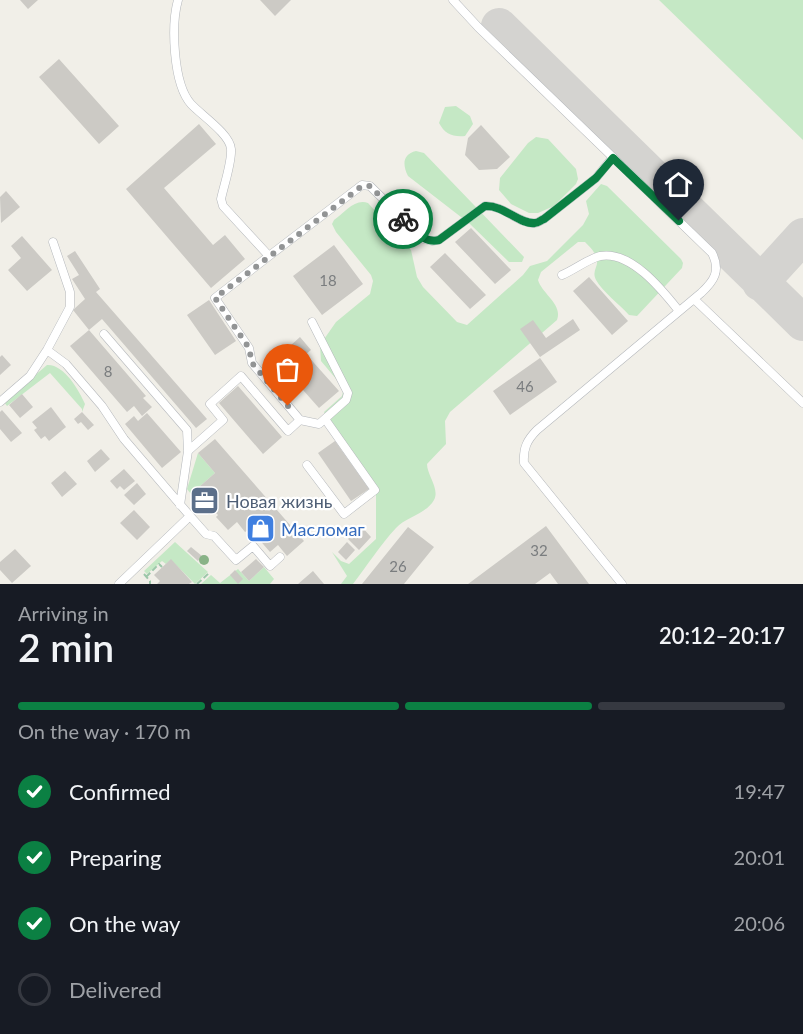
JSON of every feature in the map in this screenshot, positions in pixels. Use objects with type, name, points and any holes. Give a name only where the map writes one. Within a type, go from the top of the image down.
[{"type":"lane","points":[[178,0],[174,18],[174,41],[182,88],[189,102],[228,140],[231,149],[221,199],[223,206],[269,256]]},
{"type":"lane","points":[[453,0],[478,27],[712,253],[716,262],[717,271],[713,281],[537,430],[528,439],[523,451],[524,463],[622,584]]},
{"type":"lane","points":[[312,322],[348,393],[346,400],[319,424],[300,420],[252,363],[249,348],[215,298],[362,186],[370,186],[424,239],[432,242],[439,240],[485,206],[494,206],[535,223],[544,219],[596,178],[613,158]]},
{"type":"lane","points":[[0,402],[25,382],[48,350],[70,307],[71,298],[53,243]]},
{"type":"lane","points":[[562,275],[600,256],[613,256],[643,272],[679,311]]},
{"type":"lane","points":[[694,299],[803,403]]},
{"type":"lane","points":[[105,334],[187,430],[188,451],[180,505]]},
{"type":"lane","points":[[48,350],[66,364],[102,406],[120,435],[206,534],[214,536],[236,560],[253,546],[270,566],[280,557]]},
{"type":"lane","points":[[188,451],[223,420],[210,404],[241,376],[288,431],[300,420]]},
{"type":"lane","points":[[307,465],[344,514],[375,490],[325,419]]},
{"type":"lane","points":[[119,584],[190,516]]},
{"type":"path","points":[[146,577],[159,564],[162,567]]},
{"type":"path","points":[[142,572],[150,584]]},
{"type":"path","points":[[197,584],[209,573]]},
{"type":"green space","points":[[659,0],[803,0],[803,140]]},
{"type":"green space","points":[[456,106],[470,116],[473,124],[465,136],[449,134],[439,123],[445,107]]},
{"type":"green space","points":[[536,137],[548,139],[576,169],[578,179],[576,184],[554,206],[538,213],[529,213],[511,204],[499,190],[500,178],[528,143]]},
{"type":"green space","points":[[416,151],[424,153],[524,257],[522,262],[509,262],[470,224],[408,176],[405,160],[408,154]]},
{"type":"green space","points":[[601,184],[607,186],[681,259],[682,268],[637,316],[629,315],[596,280],[596,256],[585,242],[578,242],[541,272],[538,280],[555,304],[557,320],[450,412],[445,421],[446,444],[427,464],[435,491],[434,500],[426,509],[396,528],[353,584],[341,584],[347,576],[332,552],[341,561],[349,564],[376,539],[376,493],[335,435],[324,412],[342,396],[343,392],[342,386],[321,361],[320,345],[336,322],[370,294],[373,281],[371,275],[336,232],[332,224],[334,220],[354,204],[368,203],[411,250],[417,277],[423,287],[457,322],[467,325],[530,266],[547,261],[583,225],[589,214],[586,201]]},
{"type":"green space","points":[[47,365],[59,369],[70,379],[85,404],[82,412],[82,409],[50,373],[7,406],[4,402]]},
{"type":"green space","points":[[198,453],[215,473],[191,494],[187,489]]},
{"type":"green space","points":[[175,542],[208,572],[195,584],[171,560],[166,564],[162,561],[147,574],[144,571]]},
{"type":"green space","points":[[264,567],[274,579],[270,584],[201,584],[211,575],[220,583],[238,569],[249,581]]},
{"type":"building","points":[[20,0],[38,0],[28,9]]},
{"type":"building","points":[[260,0],[291,0],[275,16]]},
{"type":"building","points":[[59,59],[119,126],[99,144],[39,77]]},
{"type":"building","points":[[199,124],[216,144],[164,188],[213,245],[225,235],[245,259],[211,288],[126,189]]},
{"type":"building","points":[[481,125],[510,157],[497,169],[479,170],[465,155],[468,138]]},
{"type":"building","points":[[6,191],[20,207],[1,223],[0,197]]},
{"type":"building","points":[[471,228],[511,270],[495,284],[455,242]]},
{"type":"building","points":[[22,236],[52,270],[27,291],[8,270],[21,258],[11,246]]},
{"type":"building","points":[[334,245],[363,284],[322,315],[293,276]]},
{"type":"building","points":[[75,251],[100,289],[96,292],[207,419],[196,428],[102,319],[89,330],[73,310],[85,299],[72,279],[79,275],[67,256]]},
{"type":"building","points":[[445,253],[486,295],[470,309],[430,267]]},
{"type":"building","points":[[589,277],[628,321],[612,335],[573,291]]},
{"type":"building","points":[[209,300],[236,341],[215,355],[187,315]]},
{"type":"building","points":[[573,319],[580,330],[540,357],[520,329],[533,320],[546,338]]},
{"type":"building","points":[[89,330],[146,396],[143,398],[152,407],[142,416],[134,406],[127,412],[70,346]]},
{"type":"building","points":[[300,337],[311,350],[306,354],[339,391],[319,408],[287,372],[282,376],[271,363]]},
{"type":"building","points":[[2,355],[11,365],[0,375],[0,357]]},
{"type":"building","points":[[540,358],[557,382],[510,415],[493,391]]},
{"type":"building","points":[[238,386],[282,437],[263,454],[219,403]]},
{"type":"building","points":[[22,394],[33,407],[20,418],[9,405]]},
{"type":"building","points":[[51,407],[66,427],[49,441],[45,436],[41,439],[34,430],[37,428],[32,422]]},
{"type":"building","points":[[2,410],[22,433],[11,442],[0,429]]},
{"type":"building","points":[[82,412],[94,425],[88,430],[81,422],[78,424],[74,419]]},
{"type":"building","points":[[147,413],[181,452],[162,468],[125,424],[134,416],[138,421]]},
{"type":"building","points":[[215,439],[304,541],[287,556],[278,545],[270,552],[250,529],[245,532],[237,522],[228,530],[216,517],[218,515],[214,511],[209,515],[191,494],[215,473],[198,453]]},
{"type":"building","points":[[335,441],[369,489],[351,501],[318,453]]},
{"type":"building","points":[[101,449],[110,459],[95,472],[87,461]]},
{"type":"building","points":[[124,469],[135,481],[124,490],[120,486],[117,489],[110,481]]},
{"type":"building","points":[[65,471],[77,484],[62,497],[51,483]]},
{"type":"building","points":[[137,483],[146,494],[134,505],[124,495]]},
{"type":"building","points":[[134,510],[150,527],[137,540],[120,523]]},
{"type":"building","points":[[361,526],[371,537],[359,550],[348,539]]},
{"type":"building","points":[[546,526],[589,584],[558,584],[550,573],[535,584],[468,584]]},
{"type":"building","points":[[408,527],[434,547],[404,584],[362,584]]},
{"type":"building","points":[[347,542],[355,550],[346,560],[338,552]]},
{"type":"building","points":[[191,547],[202,556],[198,561],[187,551]]},
{"type":"building","points":[[15,549],[31,566],[12,583],[0,570],[0,562]]},
{"type":"building","points":[[171,559],[192,582],[189,584],[157,584],[160,581],[154,575]]},
{"type":"building","points":[[256,559],[264,567],[249,581],[241,572]]},
{"type":"building","points":[[235,570],[243,579],[238,584],[230,575]]},
{"type":"building","points":[[313,571],[324,584],[298,584]]},
{"type":"taxiway","points":[[499,26],[803,323]]},
{"type":"taxiway","points":[[760,283],[803,236]]},
{"type":"way so far","points":[[288,406],[252,363],[249,348],[215,298],[362,186],[370,186],[375,190],[403,219]]},
{"type":"place","name":"Новая жизнь","points":[[205,501]]},
{"type":"place","name":"Масломаг","points":[[260,529]]},
{"type":"route","points":[[403,219],[424,239],[432,242],[439,240],[485,206],[494,206],[535,223],[544,219],[596,178],[613,158],[679,221]]}]
